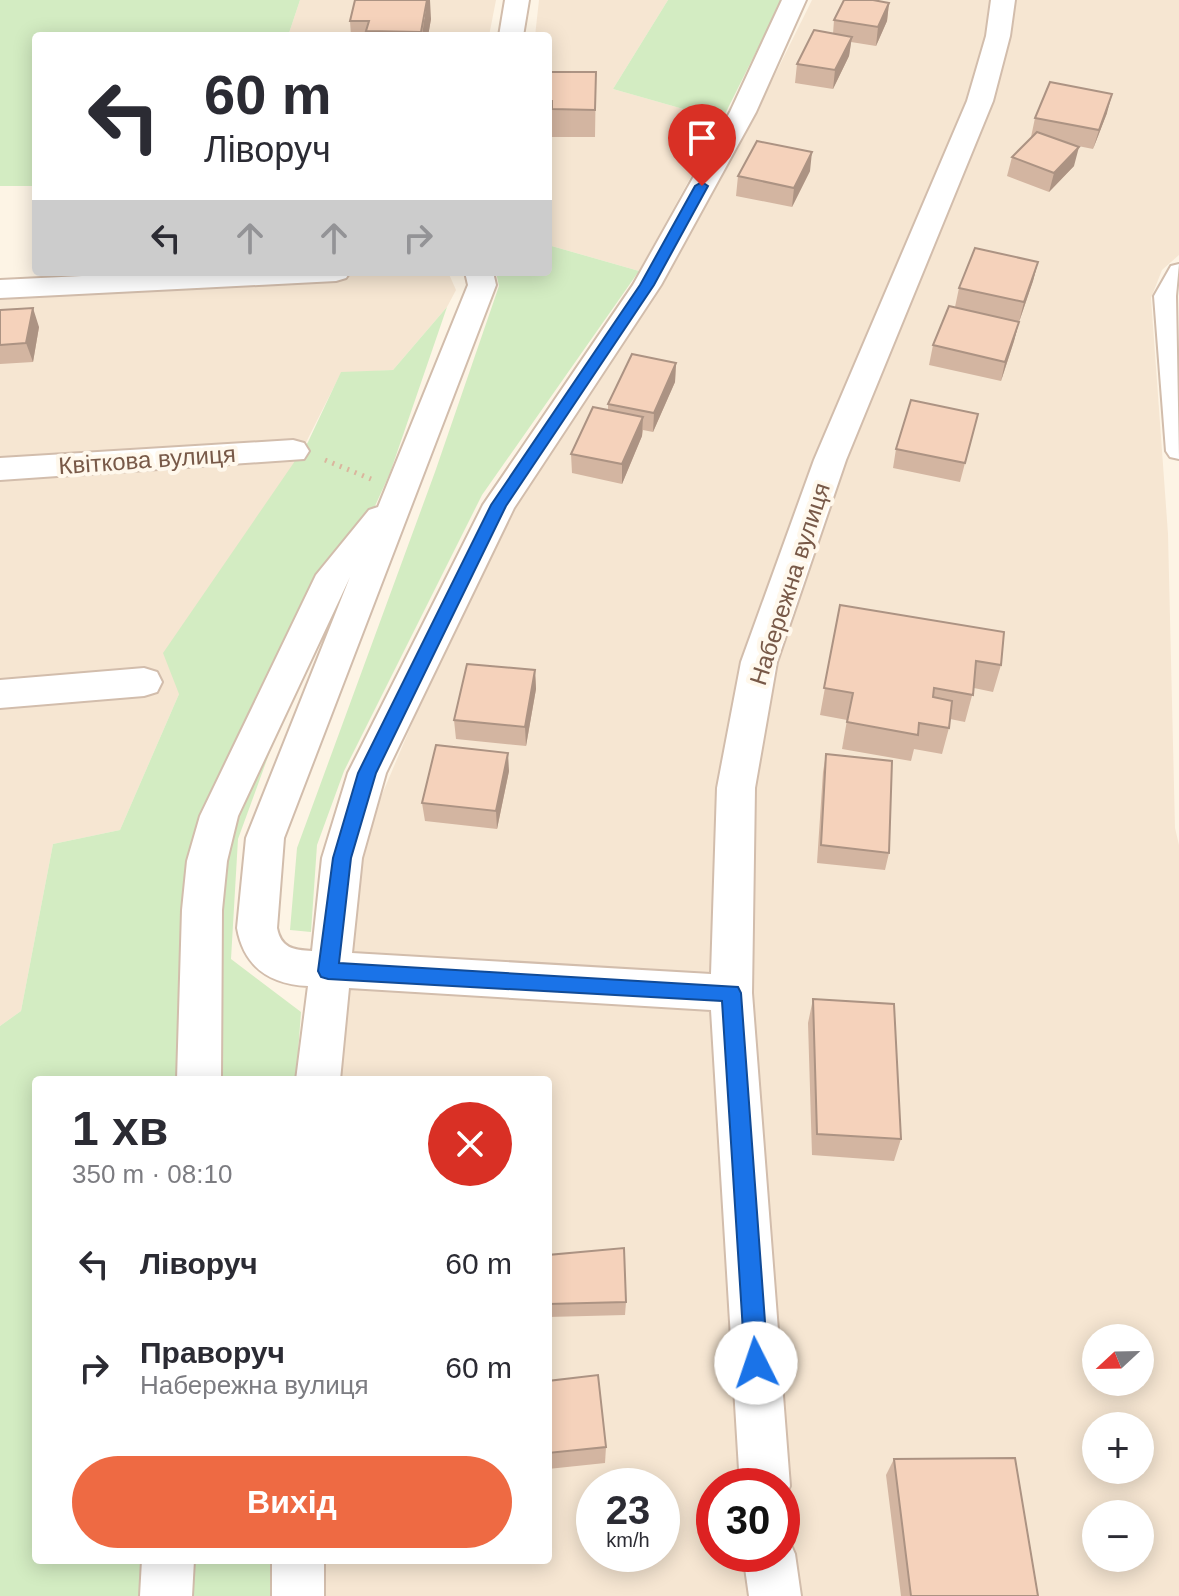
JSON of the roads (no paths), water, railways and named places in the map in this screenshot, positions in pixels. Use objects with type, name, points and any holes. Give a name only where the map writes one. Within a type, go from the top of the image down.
[{"type":"street","points":[[512,32],[517,0]]},
{"type":"street","points":[[318,1076],[342,858],[367,773],[499,505],[647,285],[743,112],[794,0]]},
{"type":"street","name":"Набережна вулиця","points":[[764,1468],[731,993],[736,788],[759,662],[830,460],[980,101],[998,36],[1003,0]]},
{"type":"street","points":[[0,271],[32,268]]},
{"type":"street","points":[[1179,271],[1165,296],[1179,451]]},
{"type":"street","points":[[0,289],[257,276]]},
{"type":"street","points":[[480,276],[482,285],[404,492],[265,838],[257,928],[264,949],[270,958],[286,967],[328,971],[731,993]]},
{"type":"street","name":"Квіткова вулиця","points":[[0,469],[293,451]]},
{"type":"street","points":[[199,1076],[202,910],[207,861],[219,816],[333,575],[404,492]]},
{"type":"street","points":[[0,694],[144,682]]},
{"type":"street","points":[[166,1596],[168,1564]]},
{"type":"street","points":[[298,1564],[298,1596]]},
{"type":"street","points":[[772,1572],[775,1596]]}]
